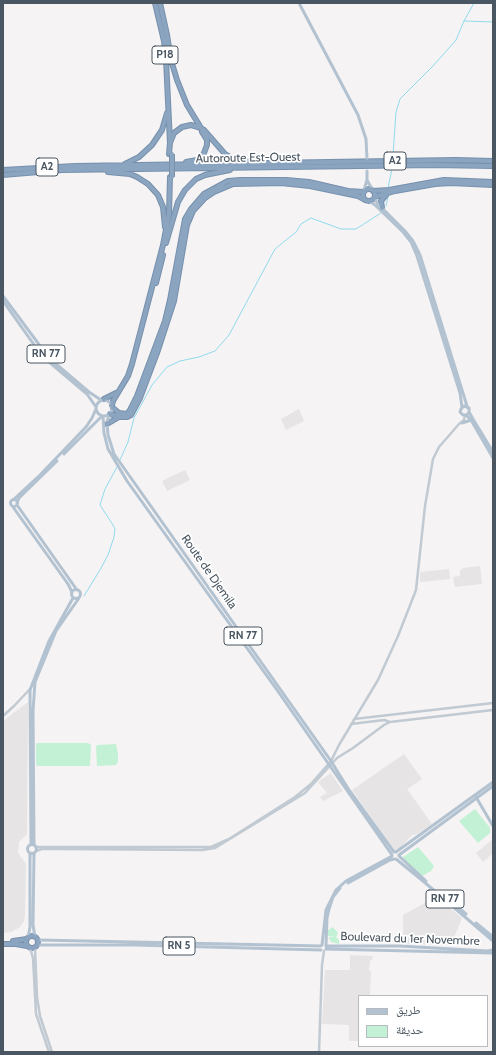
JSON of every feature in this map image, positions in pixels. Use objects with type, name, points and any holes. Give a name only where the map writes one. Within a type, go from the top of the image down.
[{"type":"highway","name":"P18","points":[[155,3],[163,22],[170,143]]},
{"type":"highway","name":"P18","points":[[160,3],[171,60],[184,99],[201,128]]},
{"type":"highway","points":[[123,165],[139,157],[152,145],[164,125],[168,107]]},
{"type":"highway","points":[[167,240],[171,209],[170,143],[174,133],[182,126],[191,125],[201,128],[229,157],[263,163]]},
{"type":"highway","points":[[170,154],[175,137],[182,129],[195,128],[204,135],[207,145],[206,149],[197,160],[174,164]]},
{"type":"highway","name":"Autoroute Est-Ouest","points":[[3,170],[60,166],[456,160],[493,161]]},
{"type":"highway","name":"Autoroute Est-Ouest","points":[[3,175],[62,170],[434,165],[493,166]]},
{"type":"highway","points":[[147,310],[178,202],[190,184],[196,179],[211,173],[248,168]]},
{"type":"highway","points":[[96,170],[130,174],[143,180],[154,189],[161,202],[165,215],[165,227],[160,256]]},
{"type":"highway","points":[[171,177],[167,225],[147,310],[128,376],[113,401],[113,406],[119,413],[127,414],[137,396],[168,307],[176,272],[185,219],[191,209],[204,194],[228,181],[248,180],[286,180],[309,182],[348,191],[364,191],[368,188],[373,190],[389,190],[444,180],[493,182]]},
{"type":"highway","points":[[109,414],[119,417],[127,417],[131,415],[146,384],[174,301],[187,225],[193,211],[205,198],[214,192],[225,186],[233,184],[281,183],[310,186],[358,196],[367,200],[388,193],[435,184],[459,183],[493,185]]},
{"type":"highway","points":[[373,190],[374,197]]},
{"type":"highway","points":[[364,191],[363,196],[367,200]]},
{"type":"highway","points":[[382,208],[382,198],[388,193]]},
{"type":"highway","points":[[103,400],[119,390]]},
{"type":"highway","points":[[107,424],[119,417]]},
{"type":"highway","points":[[31,936],[36,938],[32,947],[26,942],[27,938],[31,936]]},
{"type":"highway","name":"RN 5","points":[[3,943],[27,938]]},
{"type":"highway","name":"RN 5","points":[[3,943],[32,947]]},
{"type":"main road","points":[[299,3],[358,115],[366,139],[367,159]]},
{"type":"main road","points":[[364,191],[367,180],[367,171]]},
{"type":"main road","points":[[367,180],[373,190]]},
{"type":"main road","points":[[374,197],[378,204],[413,241],[420,254],[460,393],[462,406],[460,411],[470,420],[493,458]]},
{"type":"main road","points":[[367,200],[375,205],[411,242],[437,314],[467,406],[470,409],[469,412],[493,452]]},
{"type":"main road","name":"RN 77","points":[[3,296],[24,328],[56,365],[89,392],[103,400]]},
{"type":"main road","points":[[3,301],[24,328],[42,356],[88,396],[98,414],[102,416],[106,444],[116,464],[394,856]]},
{"type":"main road","points":[[13,507],[17,504],[19,498],[102,416],[109,414],[113,406],[109,401],[103,400],[98,403],[92,418],[86,427],[45,470],[10,503],[68,584],[72,592],[71,596],[73,598],[51,638],[30,692],[35,852],[33,925],[36,938]]},
{"type":"main road","points":[[462,406],[467,406]]},
{"type":"main road","points":[[464,415],[469,412]]},
{"type":"main road","name":"Route de Djemila","points":[[109,414],[107,424],[114,454],[330,764]]},
{"type":"main road","points":[[461,422],[470,420]]},
{"type":"main road","points":[[13,500],[15,500],[80,594],[79,598],[56,631],[34,681],[34,845]]},
{"type":"main road","points":[[72,592],[77,590]]},
{"type":"main road","points":[[73,598],[79,598]]},
{"type":"main road","points":[[30,692],[35,689]]},
{"type":"main road","points":[[30,692],[35,694]]},
{"type":"main road","points":[[394,856],[399,856],[493,782]]},
{"type":"main road","points":[[323,948],[327,911],[331,897],[342,884],[394,856],[476,796],[493,786]]},
{"type":"main road","points":[[476,796],[493,826]]},
{"type":"main road","points":[[27,938],[30,927],[30,853],[28,848],[34,845]]},
{"type":"main road","points":[[30,853],[35,852]]},
{"type":"main road","name":"RN 77","points":[[394,856],[493,941]]},
{"type":"main road","name":"RN 77","points":[[399,856],[493,937]]},
{"type":"main road","points":[[466,924],[472,922]]},
{"type":"main road","name":"RN 5","points":[[36,938],[323,948]]},
{"type":"main road","name":"RN 5","points":[[32,947],[135,945],[323,948]]},
{"type":"main road","name":"Boulevard du 1er Novembre","points":[[323,948],[400,946],[493,951]]},
{"type":"main road","points":[[488,950],[493,946]]},
{"type":"main road","name":"Boulevard du 1er Novembre","points":[[473,951],[493,951]]},
{"type":"street","points":[[35,852],[42,849],[212,849],[301,796],[330,764],[335,751],[384,667],[415,594],[425,506],[434,459],[438,447],[464,420],[464,415]]},
{"type":"street","points":[[3,716],[30,692]]},
{"type":"street","points":[[354,719],[493,703]]},
{"type":"street","points":[[34,845],[213,847],[229,839],[300,793],[330,764],[384,724],[390,722],[493,710]]},
{"type":"street","points":[[351,724],[385,720],[390,722]]},
{"type":"street","points":[[335,751],[340,756]]},
{"type":"street","points":[[32,947],[36,1014],[49,1052]]},
{"type":"street","points":[[32,947],[40,1016],[52,1052]]},
{"type":"street","points":[[319,1052],[323,948]]},
{"type":"shaded area","points":[[299,409],[304,421],[286,430],[281,419]]},
{"type":"shaded area","points":[[185,470],[190,480],[167,491],[162,481]]},
{"type":"shaded area","points":[[480,566],[482,584],[455,587],[453,577],[460,576],[460,571],[463,568]]},
{"type":"shaded area","points":[[449,569],[450,579],[420,582],[420,572]]},
{"type":"shaded area","points":[[28,702],[27,834],[19,842],[18,853],[26,864],[25,915],[24,921],[20,927],[11,932],[3,933],[3,721]]},
{"type":"shaded area","points":[[404,754],[422,779],[407,789],[432,824],[417,834],[412,835],[395,851],[352,790]]},
{"type":"shaded area","points":[[331,773],[343,791],[323,801],[320,797],[327,793],[318,782]]},
{"type":"shaded area","points":[[493,839],[493,853],[483,862],[476,853]]},
{"type":"shaded area","points":[[436,897],[462,918],[451,945],[403,944],[403,915]]},
{"type":"shaded area","points":[[350,955],[373,956],[372,960],[370,961],[369,970],[371,971],[370,995],[358,995],[358,1041],[349,1041],[349,1025],[322,1024],[325,970],[350,970]]},
{"type":"green space","points":[[37,743],[88,743],[91,745],[90,766],[37,766]]},
{"type":"green space","points":[[116,744],[118,761],[116,765],[97,766],[96,746]]},
{"type":"green space","points":[[475,809],[490,828],[490,833],[478,843],[459,821]]},
{"type":"green space","points":[[418,847],[434,866],[431,871],[422,876],[405,862],[403,857]]},
{"type":"green space","points":[[333,927],[338,933],[336,937],[328,936],[327,931]]},
{"type":"green space","points":[[336,937],[339,940],[339,944],[331,942],[329,938]]},
{"type":"waterway","points":[[393,155],[396,112],[400,99],[433,66],[456,40],[474,3]]},
{"type":"waterway","points":[[464,21],[493,22]]},
{"type":"waterway","points":[[388,188],[392,169]]},
{"type":"waterway","points":[[386,206],[388,197]]},
{"type":"waterway","points":[[120,460],[128,442],[134,418],[152,385],[167,367],[180,361],[199,357],[215,351],[229,335],[275,249],[296,232],[301,224],[311,218],[341,229],[356,229],[381,213]]},
{"type":"waterway","points":[[84,596],[108,555],[114,537],[115,529],[100,505],[105,489],[117,467]]}]
